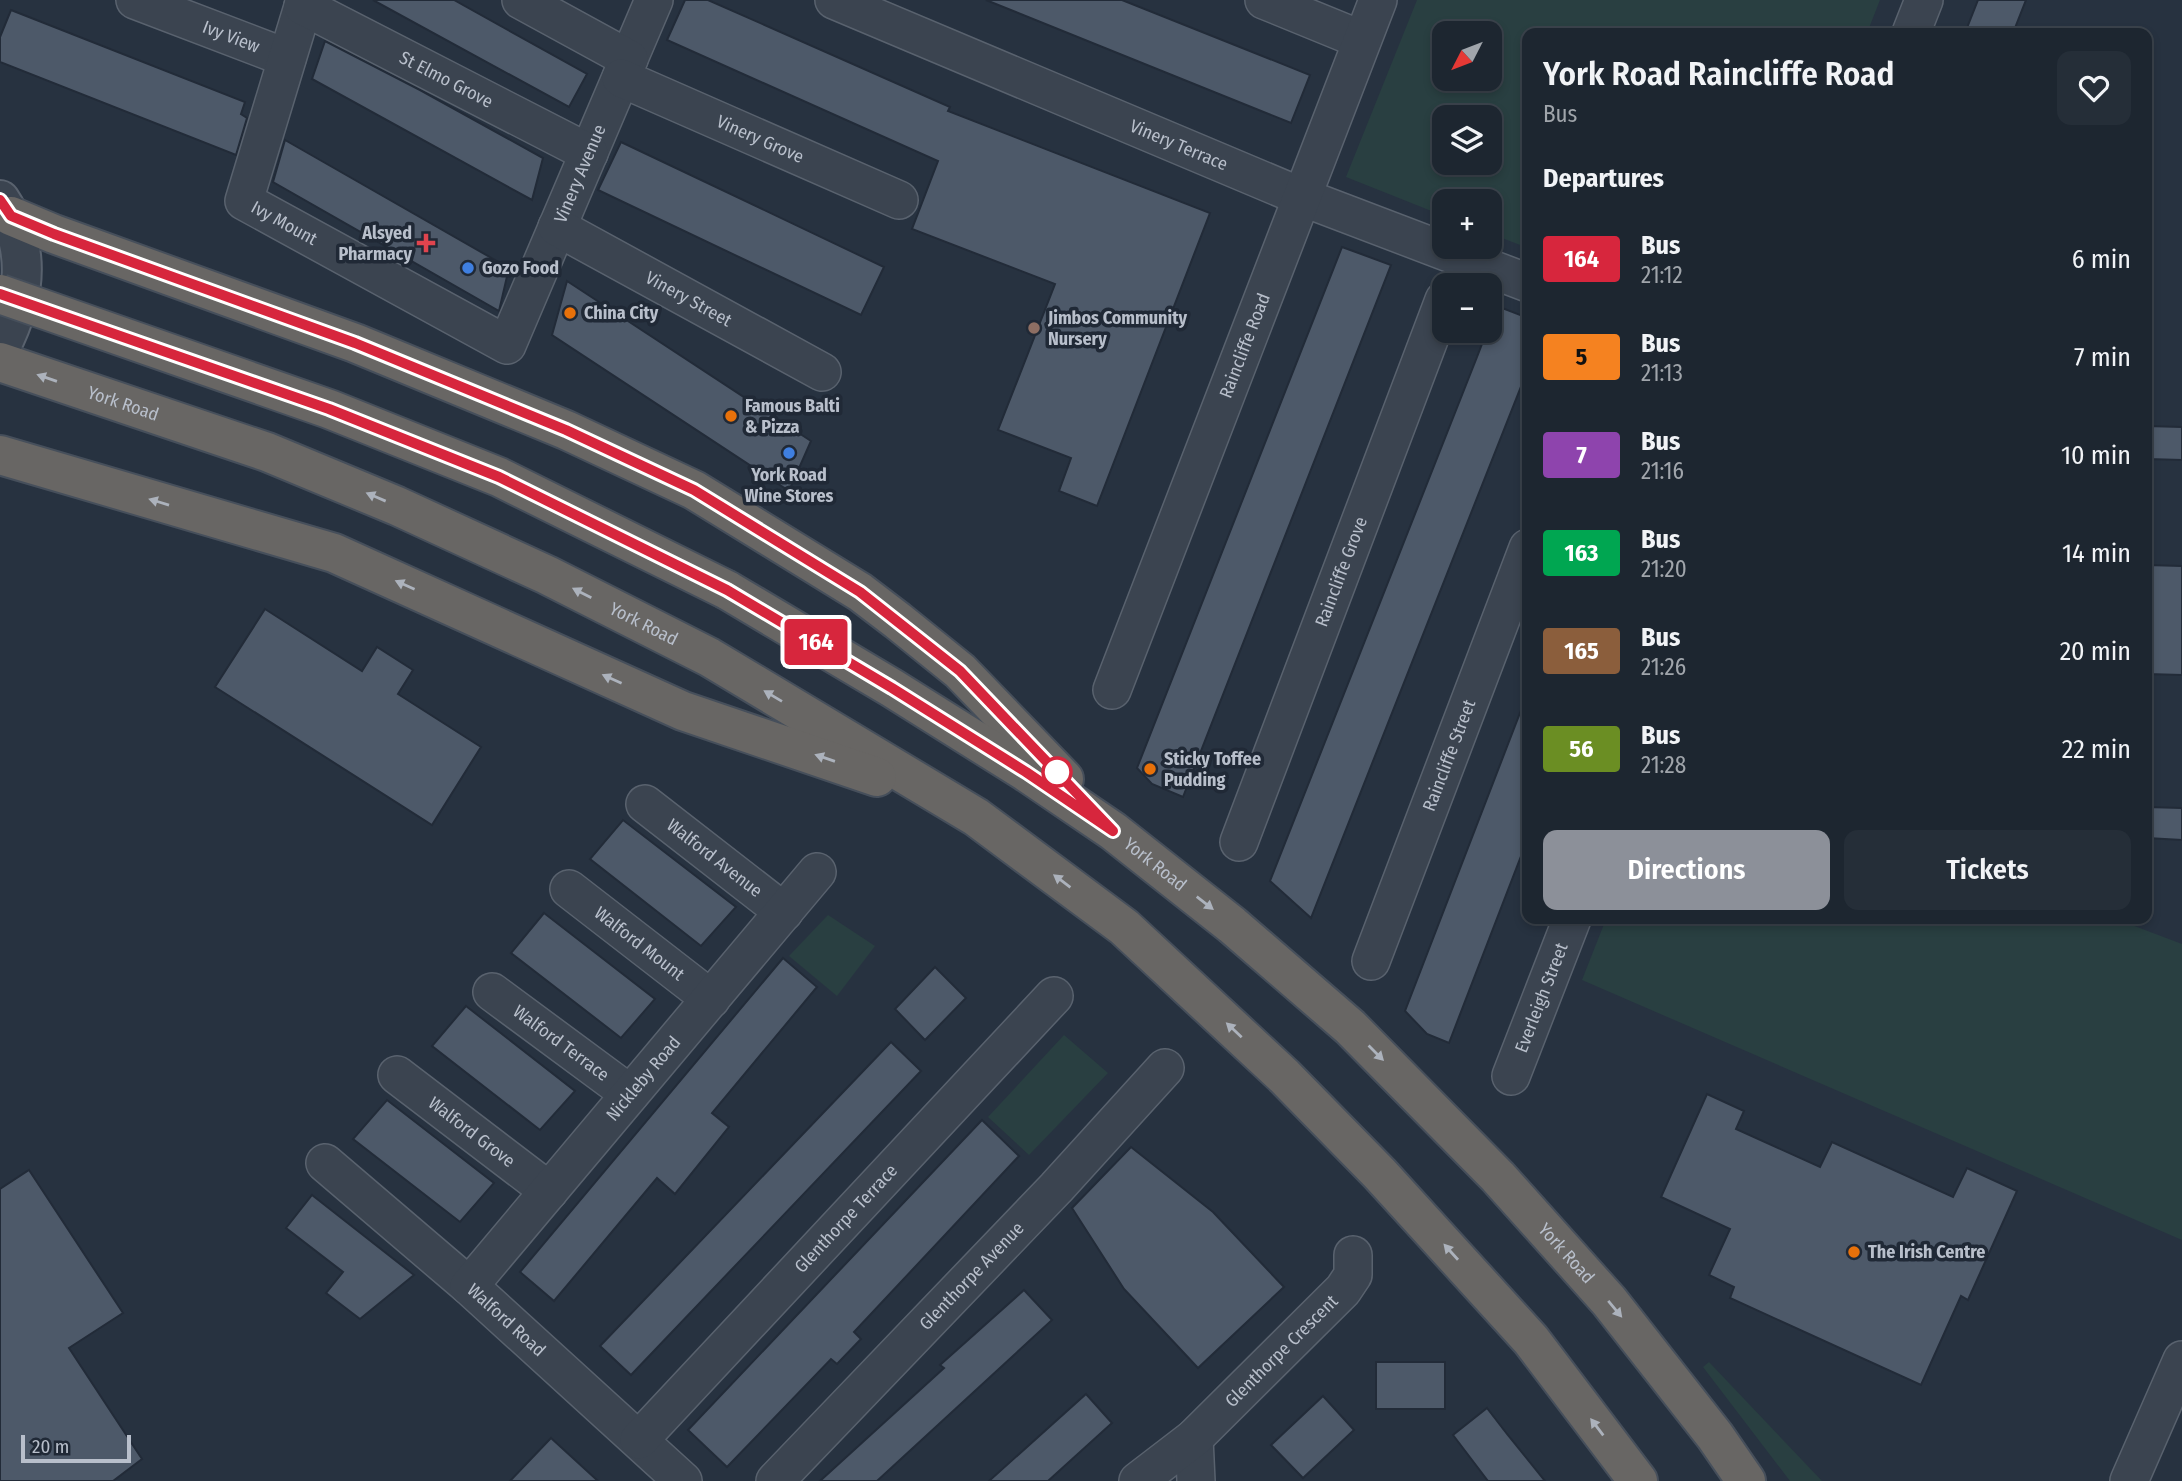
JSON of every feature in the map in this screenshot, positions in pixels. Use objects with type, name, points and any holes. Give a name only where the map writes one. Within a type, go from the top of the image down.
[{"type":"highway","points":[[5,208],[54,234],[355,343],[566,430],[694,490],[860,592],[960,671],[1113,831]]},
{"type":"highway","name":"York Road","points":[[0,294],[329,409],[499,477],[727,590],[901,693],[1113,831],[1232,925],[1350,1027],[1498,1177],[1617,1311],[1715,1436],[1746,1481]]},
{"type":"highway","name":"York Road","points":[[0,362],[267,452],[397,506],[547,575],[709,657],[958,806],[1124,927],[1284,1076],[1380,1174],[1531,1340],[1639,1481]]},
{"type":"highway","points":[[0,456],[334,553],[683,711],[958,806]]},
{"type":"street","name":"Ivy View","points":[[135,0],[288,58]]},
{"type":"street","name":"Vinery Grove","points":[[521,0],[625,68],[899,201]]},
{"type":"street","name":"Vinery Avenue","points":[[507,345],[654,0]]},
{"type":"street","name":"Vinery Terrace","points":[[834,0],[1302,197],[1455,271],[1522,282]]},
{"type":"street","points":[[1264,0],[1362,40]]},
{"type":"street","name":"Raincliffe Road","points":[[1112,690],[1378,0]]},
{"type":"street","points":[[1913,28],[1924,0]]},
{"type":"street","name":"Ivy Mount","points":[[304,3],[244,201],[507,345]]},
{"type":"street","name":"St Elmo Grove","points":[[304,3],[589,153]]},
{"type":"street","points":[[0,348],[14,320],[22,286],[21,251],[5,208]]},
{"type":"street","name":"Vinery Street","points":[[557,227],[822,372]]},
{"type":"street","name":"Raincliffe Grove","points":[[1238,842],[1432,332]]},
{"type":"street","name":"Raincliffe Street","points":[[1371,961],[1522,564]]},
{"type":"street","name":"Walford Avenue","points":[[645,804],[784,912]]},
{"type":"street","name":"Nickleby Road","points":[[469,1286],[817,872]]},
{"type":"street","name":"Walford Mount","points":[[569,889],[710,999]]},
{"type":"street","name":"Everleigh Street","points":[[1511,1076],[1570,924]]},
{"type":"street","name":"Walford Terrace","points":[[492,992],[631,1094]]},
{"type":"street","name":"Glenthorpe Terrace","points":[[639,1440],[1054,996]]},
{"type":"street","name":"Glenthorpe Avenue","points":[[775,1481],[1056,1188],[1165,1068]]},
{"type":"street","name":"Walford Grove","points":[[397,1075],[549,1191]]},
{"type":"street","name":"Walford Road","points":[[325,1163],[469,1286],[683,1481]]},
{"type":"street","name":"Glenthorpe Crescent","points":[[1138,1481],[1194,1438],[1343,1290],[1353,1275],[1353,1255]]},
{"type":"street","points":[[2129,1481],[2182,1360]]},
{"type":"street","points":[[1194,1438],[1196,1481]]},
{"type":"green space","points":[[1417,0],[1880,0],[1869,28],[1522,28],[1522,246],[1502,238],[1502,189],[1432,189],[1432,211],[1346,177]]},
{"type":"green space","points":[[828,915],[875,946],[837,996],[789,956]]},
{"type":"green space","points":[[1604,924],[2129,924],[2182,944],[2182,1240],[1582,980]]},
{"type":"green space","points":[[1064,1035],[1108,1073],[1029,1155],[988,1117]]},
{"type":"green space","points":[[1709,1362],[1822,1481],[1790,1481],[1703,1367]]},
{"type":"building","points":[[373,0],[454,0],[587,74],[569,107]]},
{"type":"building","points":[[685,0],[708,0],[950,107],[948,111],[1210,213],[1097,506],[1059,491],[1071,458],[998,430],[1055,284],[912,229],[938,161],[667,40]]},
{"type":"building","points":[[986,0],[1122,0],[1310,75],[1291,123]]},
{"type":"building","points":[[1978,0],[2026,0],[2015,28],[1967,28]]},
{"type":"building","points":[[11,10],[245,102],[241,114],[247,118],[236,155],[0,62],[0,37]]},
{"type":"building","points":[[325,41],[543,158],[532,200],[312,79]]},
{"type":"building","points":[[285,140],[509,268],[499,311],[273,182]]},
{"type":"building","points":[[621,142],[884,267],[861,315],[598,190]]},
{"type":"building","points":[[1342,247],[1391,265],[1183,797],[1152,784],[1137,768]]},
{"type":"building","points":[[567,281],[811,441],[789,491],[552,335]]},
{"type":"building","points":[[1502,308],[1522,316],[1522,384],[1311,918],[1270,881],[1482,343],[1502,343]]},
{"type":"building","points":[[2152,426],[2182,427],[2182,460],[2152,459]]},
{"type":"building","points":[[2152,565],[2182,566],[2182,675],[2152,674]]},
{"type":"building","points":[[265,609],[362,671],[377,647],[413,670],[398,694],[481,747],[432,825],[215,687]]},
{"type":"building","points":[[1522,708],[1522,854],[1449,1043],[1427,1034],[1405,1011]]},
{"type":"building","points":[[2152,807],[2182,808],[2182,840],[2152,838]]},
{"type":"building","points":[[623,820],[736,907],[701,946],[590,859]]},
{"type":"building","points":[[544,913],[655,999],[621,1038],[511,953]]},
{"type":"building","points":[[783,958],[817,987],[712,1113],[729,1127],[675,1194],[657,1178],[554,1301],[520,1272]]},
{"type":"building","points":[[935,967],[966,998],[925,1040],[895,1009]]},
{"type":"building","points":[[466,1006],[575,1091],[540,1130],[432,1046]]},
{"type":"building","points":[[891,1042],[921,1071],[631,1375],[600,1346]]},
{"type":"building","name":"The Irish Centre","points":[[1707,1094],[1744,1111],[1736,1129],[1820,1167],[1832,1142],[1953,1197],[1967,1168],[2017,1191],[1968,1300],[1961,1296],[1921,1385],[1730,1298],[1734,1287],[1709,1275],[1730,1229],[1661,1197]]},
{"type":"building","points":[[387,1100],[494,1183],[460,1222],[353,1139]]},
{"type":"building","points":[[982,1120],[1019,1156],[854,1332],[861,1339],[837,1364],[831,1359],[727,1467],[688,1430]]},
{"type":"building","points":[[1131,1147],[1213,1212],[1284,1287],[1198,1368],[1124,1289],[1072,1208]]},
{"type":"building","points":[[29,1170],[123,1313],[69,1348],[142,1459],[113,1481],[0,1481],[0,1189]]},
{"type":"building","points":[[312,1195],[414,1275],[360,1319],[326,1293],[343,1272],[286,1228]]},
{"type":"building","points":[[1024,1290],[1052,1320],[877,1481],[820,1481],[944,1368],[940,1365]]},
{"type":"building","points":[[1376,1362],[1445,1362],[1445,1409],[1376,1409]]},
{"type":"building","points":[[1086,1394],[1112,1423],[1048,1481],[989,1481]]},
{"type":"building","points":[[1323,1396],[1354,1430],[1303,1478],[1271,1445]]},
{"type":"building","points":[[1487,1408],[1545,1481],[1488,1481],[1453,1435]]},
{"type":"building","points":[[551,1438],[598,1481],[510,1481]]},
{"type":"bus line","name":"164","points":[[0,200],[11,216],[54,234],[355,343],[566,430],[694,490],[860,592],[960,671],[1113,831],[1026,772],[892,688],[727,590],[499,477],[329,409],[0,294]]},
{"type":"place","name":"Alsyed Pharmacy","points":[[426,243]]},
{"type":"place","name":"Gozo Food","points":[[468,268]]},
{"type":"place","name":"China City","points":[[570,313]]},
{"type":"place","name":"Jimbos Community Nursery","points":[[1034,328]]},
{"type":"place","name":"Famous Balti & Pizza","points":[[731,416]]},
{"type":"place","name":"York Road Wine Stores","points":[[789,453]]},
{"type":"place","name":"Sticky Toffee Pudding","points":[[1150,769]]},
{"type":"place","name":"The Irish Centre","points":[[1854,1252]]}]
